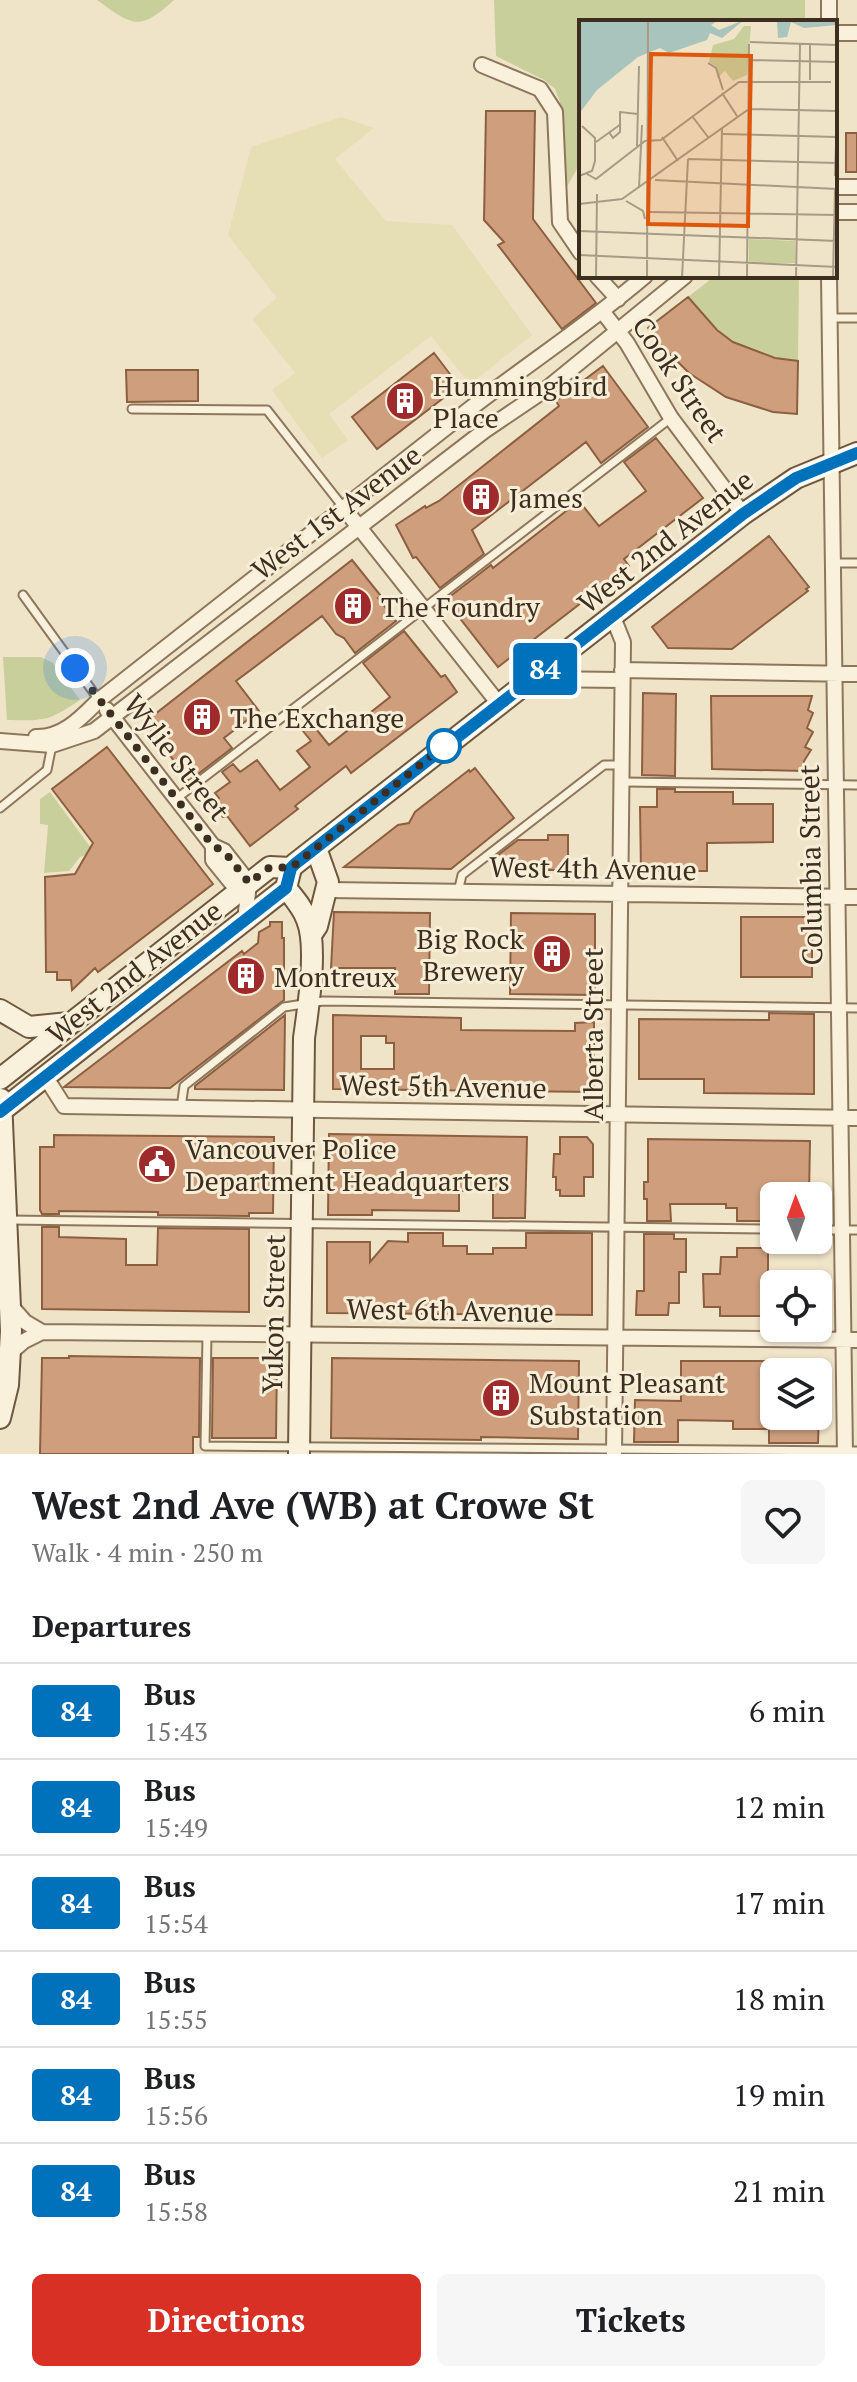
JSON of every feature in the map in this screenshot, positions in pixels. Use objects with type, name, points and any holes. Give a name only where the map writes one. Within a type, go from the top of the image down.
[{"type":"main road","name":"West 2nd Avenue","points":[[1,1111],[245,921],[316,848],[743,514],[796,478],[857,453]]},
{"type":"main road","points":[[316,848],[327,876],[328,890]]},
{"type":"main road","name":"West 2nd Avenue","points":[[0,1077],[270,867],[289,878]]},
{"type":"main road","name":"Yukon Street","points":[[289,878],[311,935],[309,1003],[304,1038],[299,1450]]},
{"type":"main road","name":"Yukon Street","points":[[311,935],[317,926],[322,901],[328,890]]},
{"type":"main road","points":[[0,1010],[29,1027],[69,1023]]},
{"type":"main road","points":[[0,1077],[11,1306],[8,1385],[0,1418]]},
{"type":"street","points":[[482,65],[540,89],[555,112],[560,222],[579,250]]},
{"type":"street","points":[[599,278],[618,299]]},
{"type":"street","name":"West 1st Avenue","points":[[56,739],[99,700],[343,507],[643,278]]},
{"type":"street","name":"West 1st Avenue","points":[[0,741],[80,738],[113,717],[358,527],[619,333],[683,278]]},
{"type":"street","name":"Columbia Street","points":[[829,278],[838,1008],[841,1118],[849,1230],[849,1452]]},
{"type":"street","name":"Cook Street","points":[[602,311],[671,418],[743,514]]},
{"type":"street","points":[[343,507],[499,704]]},
{"type":"street","name":"Alberta Street","points":[[613,617],[623,642],[614,1452]]},
{"type":"street","points":[[533,679],[622,675],[857,674]]},
{"type":"street","name":"Wylie Street","points":[[99,700],[213,846],[224,851],[244,887]]},
{"type":"street","points":[[0,734],[56,739]]},
{"type":"street","points":[[244,887],[245,921]]},
{"type":"street","name":"West 4th Avenue","points":[[328,890],[857,897]]},
{"type":"street","name":"West 5th Avenue","points":[[45,1076],[64,1106],[857,1118]]},
{"type":"street","points":[[11,1306],[25,1322],[42,1332]]},
{"type":"street","points":[[10,1353],[42,1332]]},
{"type":"street","name":"West 6th Avenue","points":[[42,1332],[850,1340]]},
{"type":"lane","points":[[829,318],[857,318]]},
{"type":"lane","points":[[132,409],[267,410],[343,507]]},
{"type":"lane","points":[[176,799],[671,418]]},
{"type":"lane","points":[[832,563],[857,563]]},
{"type":"lane","points":[[23,595],[99,700]]},
{"type":"lane","points":[[0,808],[47,770],[56,739]]},
{"type":"lane","points":[[458,892],[462,875],[604,765],[621,765]]},
{"type":"lane","points":[[620,782],[857,785]]},
{"type":"lane","points":[[181,1108],[184,1086],[284,1007],[309,1003],[857,1008]]},
{"type":"lane","points":[[7,1220],[760,1229]]},
{"type":"lane","points":[[207,1335],[205,1446],[299,1450],[849,1452]]},
{"type":"shaded area","points":[[341,117],[374,128],[335,159],[386,221],[452,225],[532,335],[470,384],[431,336],[329,414],[348,440],[322,458],[272,390],[295,373],[252,319],[277,298],[228,235],[251,147]]},
{"type":"green space","points":[[97,0],[174,0],[152,17],[136,22]]},
{"type":"green space","points":[[494,0],[805,0],[805,19],[821,19],[579,20],[579,166],[561,197],[560,102],[555,89],[544,80],[496,56]]},
{"type":"green space","points":[[712,278],[799,278],[798,361],[764,354],[736,342],[711,323],[688,297]]},
{"type":"green space","points":[[3,657],[41,657],[53,663],[80,700],[46,718],[7,720]]},
{"type":"green space","points":[[50,792],[94,852],[80,857],[69,871],[44,873],[48,825],[40,824],[40,799]]},
{"type":"building","points":[[486,111],[535,111],[533,219],[596,303],[562,329],[498,245],[504,242],[484,220]]},
{"type":"building","points":[[846,133],[857,133],[857,172],[846,172]]},
{"type":"building","points":[[688,297],[717,330],[733,342],[775,358],[798,361],[797,414],[773,412],[726,397],[689,373],[660,344],[648,328]]},
{"type":"building","name":"Hummingbird Place","points":[[434,353],[459,386],[377,449],[352,417]]},
{"type":"building","name":"James","points":[[603,366],[648,427],[601,463],[586,442],[472,530],[484,554],[440,588],[416,557],[413,558],[396,525],[425,506],[439,501],[559,406],[556,401]]},
{"type":"building","points":[[126,370],[198,370],[198,401],[127,402]]},
{"type":"building","points":[[656,438],[703,498],[624,559],[629,566],[498,667],[448,603],[448,598],[491,565],[493,568],[579,501],[599,526],[646,491],[624,462]]},
{"type":"building","points":[[769,536],[809,587],[806,589],[808,591],[732,649],[668,648],[652,627]]},
{"type":"building","points":[[352,560],[381,596],[378,598],[396,621],[355,653],[322,616],[236,681],[259,711],[224,738],[232,748],[189,781],[145,722]]},
{"type":"building","points":[[404,631],[457,692],[351,773],[346,766],[250,846],[213,803],[219,798],[215,793],[230,782],[222,772],[233,764],[240,772],[257,760],[280,790],[310,767],[297,751],[311,741],[303,731],[312,724],[329,745],[390,697],[363,663]]},
{"type":"building","points":[[643,693],[676,694],[675,776],[642,775]]},
{"type":"building","points":[[711,696],[812,696],[808,710],[813,713],[807,728],[813,732],[805,747],[811,750],[804,761],[804,771],[712,769]]},
{"type":"building","points":[[107,747],[213,884],[98,972],[95,968],[72,990],[71,980],[57,980],[57,972],[46,972],[45,877],[75,874],[93,843],[52,789]]},
{"type":"building","points":[[475,768],[514,818],[451,869],[344,867],[398,825],[409,823],[415,812]]},
{"type":"building","points":[[657,789],[733,792],[733,804],[773,804],[773,842],[707,843],[707,871],[641,871],[640,807],[657,807]]},
{"type":"building","points":[[548,835],[568,835],[568,870],[494,870],[494,858],[518,840],[548,840]]},
{"type":"building","points":[[334,912],[430,913],[429,994],[395,994],[395,968],[331,968]]},
{"type":"building","name":"Big Rock Brewery","points":[[511,913],[595,914],[595,995],[510,994]]},
{"type":"building","points":[[741,917],[812,917],[812,977],[741,977]]},
{"type":"building","name":"Montreux","points":[[270,922],[282,922],[284,1000],[170,1088],[64,1087],[242,951],[244,954],[258,943],[259,932],[270,926]]},
{"type":"building","points":[[769,1013],[814,1014],[814,1094],[704,1093],[704,1079],[639,1079],[639,1019],[769,1020]]},
{"type":"building","points":[[285,1015],[284,1090],[195,1089],[195,1086]]},
{"type":"building","points":[[333,1015],[461,1018],[461,1030],[575,1031],[575,1023],[594,1022],[594,1092],[333,1089]],"holes":[[[361,1036],[386,1036],[386,1043],[394,1043],[394,1069],[361,1069]]]},
{"type":"building","points":[[329,1134],[527,1137],[525,1218],[493,1218],[493,1191],[459,1191],[459,1211],[372,1210],[372,1215],[328,1215]]},
{"type":"building","name":"Vancouver Police Department Headquarters","points":[[54,1135],[274,1137],[273,1213],[249,1213],[249,1216],[59,1211],[59,1214],[42,1214],[40,1147],[54,1147]]},
{"type":"building","points":[[560,1137],[587,1137],[593,1144],[593,1177],[584,1177],[584,1196],[560,1196],[560,1190],[556,1190],[554,1154],[560,1154]]},
{"type":"building","points":[[648,1139],[810,1141],[809,1182],[760,1182],[760,1221],[737,1221],[737,1208],[726,1208],[726,1204],[670,1204],[671,1221],[647,1221],[644,1182],[648,1182]]},
{"type":"building","points":[[42,1227],[59,1227],[59,1237],[126,1239],[126,1265],[157,1265],[158,1228],[249,1229],[249,1312],[42,1309]]},
{"type":"building","points":[[408,1233],[443,1233],[443,1246],[467,1246],[467,1254],[493,1254],[493,1248],[526,1248],[526,1233],[592,1233],[592,1315],[327,1313],[327,1242],[370,1242],[370,1262],[388,1241],[408,1242]]},
{"type":"building","points":[[644,1234],[674,1234],[674,1239],[686,1239],[686,1272],[679,1272],[679,1303],[669,1303],[668,1315],[636,1315],[637,1291],[644,1291]]},
{"type":"building","points":[[737,1248],[760,1248],[760,1254],[768,1254],[768,1270],[760,1270],[760,1316],[720,1316],[720,1307],[704,1307],[703,1274],[720,1274],[721,1257],[737,1257]]},
{"type":"building","points":[[42,1358],[200,1358],[199,1437],[193,1437],[193,1454],[40,1454]]},
{"type":"building","points":[[213,1358],[277,1358],[276,1438],[212,1438]]},
{"type":"building","name":"Mount Pleasant Substation","points":[[332,1358],[579,1361],[578,1439],[331,1438]]},
{"type":"building","points":[[681,1361],[760,1361],[760,1429],[733,1429],[733,1421],[678,1420],[678,1442],[634,1442],[635,1400],[681,1401]]},
{"type":"building","points":[[769,1430],[818,1430],[818,1443],[769,1443]]},
{"type":"bus line","name":"84","points":[[0,1112],[286,888],[295,864],[743,514],[796,478],[857,453]]},
{"type":"place","name":"Hummingbird Place","points":[[405,401]]},
{"type":"place","name":"James","points":[[481,497]]},
{"type":"place","name":"The Foundry","points":[[353,606]]},
{"type":"place","name":"The Exchange","points":[[202,717]]},
{"type":"place","name":"Big Rock Brewery","points":[[552,954]]},
{"type":"place","name":"Montreux","points":[[246,976]]},
{"type":"place","name":"Vancouver Police Department Headquarters","points":[[157,1164]]},
{"type":"place","name":"Mount Pleasant Substation","points":[[501,1398]]},
{"type":"route","points":[[75,668],[213,846],[224,851],[249,883],[270,867],[291,868],[455,737],[444,746]]}]
